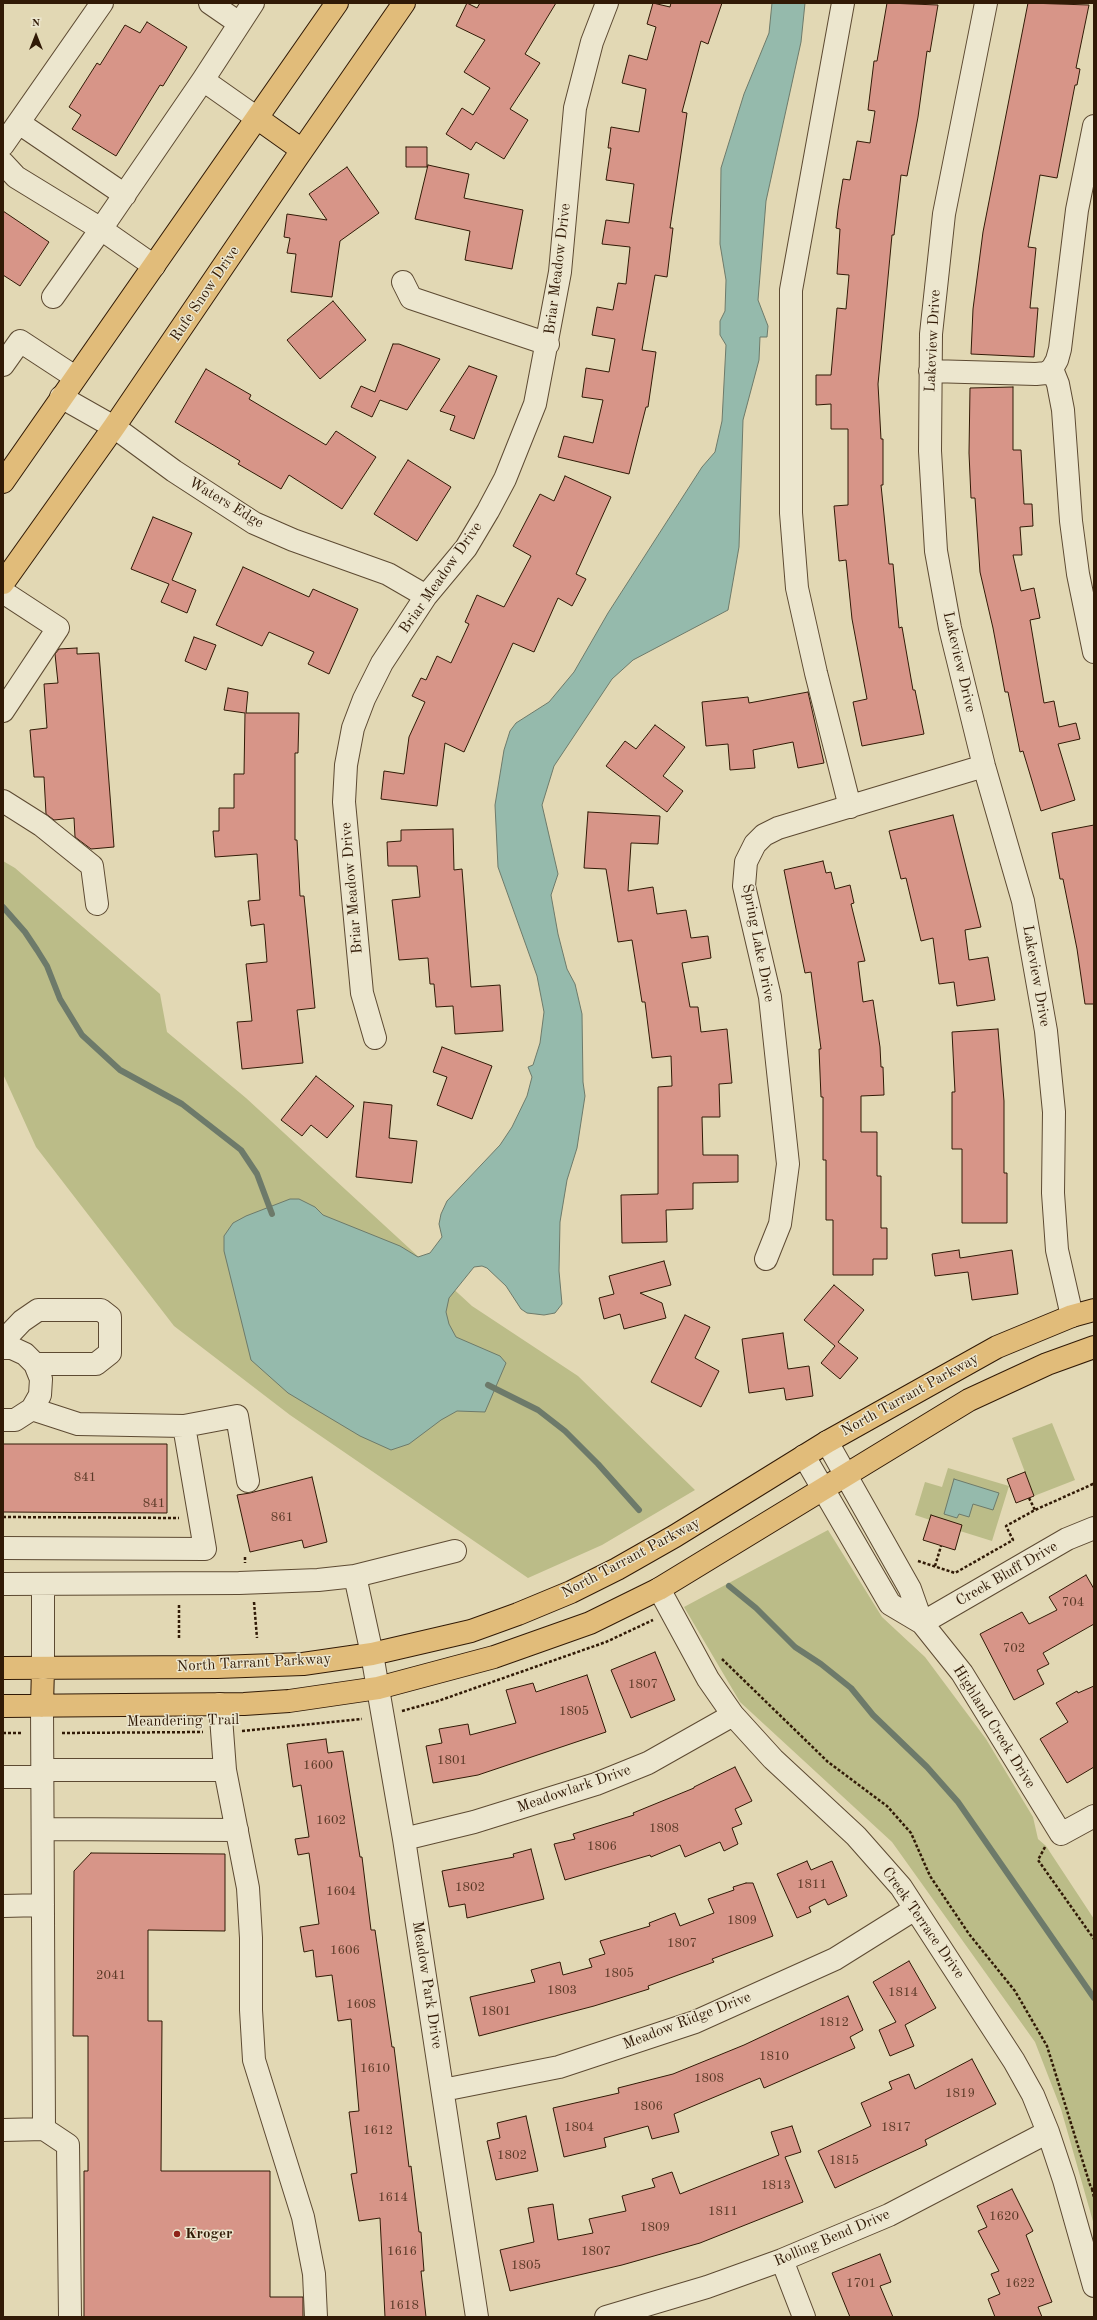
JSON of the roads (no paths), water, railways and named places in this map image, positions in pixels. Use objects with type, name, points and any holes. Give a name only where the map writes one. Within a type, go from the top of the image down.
[{"type":"main road","points":[[3,482],[337,3]]},
{"type":"main road","name":"Rufe Snow Drive","points":[[3,584],[114,428],[302,150],[404,3]]},
{"type":"main road","points":[[257,118],[302,150]]},
{"type":"main road","name":"North Tarrant Parkway","points":[[3,1668],[217,1667],[303,1664],[372,1654],[471,1630],[518,1614],[571,1592],[676,1536],[827,1442],[997,1347],[1072,1316],[1094,1310]]},
{"type":"main road","points":[[3,1706],[220,1704],[289,1700],[378,1688],[494,1657],[590,1622],[660,1589],[969,1400],[1047,1364],[1094,1347]]},
{"type":"main road","points":[[42,1706],[43,1668]]},
{"type":"street","points":[[3,145],[102,3]]},
{"type":"street","points":[[210,3],[240,23]]},
{"type":"street","points":[[53,298],[203,80],[253,3]]},
{"type":"street","name":"Briar Meadow Drive","points":[[375,1038],[362,993],[344,802],[346,765],[353,728],[364,699],[382,663],[426,596],[466,548],[505,478],[535,404],[548,344],[560,272],[575,108],[592,42],[607,3]]},
{"type":"street","points":[[843,3],[790,290],[791,512],[797,588],[816,673],[850,807]]},
{"type":"street","name":"Lakeview Drive","points":[[986,3],[944,214],[930,334],[930,451],[936,551],[950,628],[984,766],[1023,901],[1046,1031],[1054,1112],[1054,1193],[1057,1250],[1072,1316]]},
{"type":"street","points":[[203,80],[257,118]]},
{"type":"street","points":[[18,123],[125,195]]},
{"type":"street","points":[[930,371],[1036,374],[1046,373],[1052,369],[1057,360],[1060,348],[1077,210],[1094,126]]},
{"type":"street","points":[[3,163],[16,177],[101,229],[154,266]]},
{"type":"street","points":[[403,282],[411,298],[548,344]]},
{"type":"street","points":[[3,365],[20,341],[75,377]]},
{"type":"street","points":[[1052,369],[1058,384],[1063,410],[1070,521],[1078,574],[1094,652]]},
{"type":"street","name":"Waters Edge","points":[[61,397],[114,428],[174,472],[254,523],[293,540],[388,574],[426,596]]},
{"type":"street","points":[[3,584],[58,628],[3,712]]},
{"type":"street","name":"Spring Lake Drive","points":[[766,1260],[780,1224],[788,1164],[770,997],[744,886],[746,862],[754,844],[778,828],[984,766]]},
{"type":"street","points":[[3,801],[41,825],[92,866],[96,904]]},
{"type":"street","points":[[3,1341],[22,1321],[38,1310],[101,1310],[110,1317],[110,1353],[96,1364],[35,1364]]},
{"type":"street","points":[[3,1348],[12,1348],[25,1354],[35,1364],[41,1379],[40,1395],[32,1409],[15,1420],[3,1420]]},
{"type":"street","points":[[32,1409],[78,1424],[184,1426],[236,1416],[248,1481]]},
{"type":"street","points":[[184,1426],[205,1549],[206,1583]]},
{"type":"street","name":"Highland Creek Drive","points":[[827,1442],[910,1590],[922,1622],[962,1673],[1061,1834],[1094,1816]]},
{"type":"street","name":"Highland Creek Drive","points":[[804,1456],[890,1604],[922,1622]]},
{"type":"street","name":"Creek Bluff Drive","points":[[922,1622],[1067,1539],[1094,1528]]},
{"type":"street","points":[[3,1548],[205,1549]]},
{"type":"street","points":[[3,1584],[280,1582],[355,1576],[455,1551]]},
{"type":"street","name":"Meadow Park Drive","points":[[355,1576],[372,1654],[404,1839],[477,2317]]},
{"type":"street","points":[[43,1584],[43,1668]]},
{"type":"street","name":"Creek Terrace Drive","points":[[660,1589],[708,1679],[733,1715],[773,1759],[856,1836],[901,1887],[1014,2061],[1033,2095],[1048,2132],[1064,2180],[1094,2286]]},
{"type":"street","points":[[220,1704],[225,1770],[248,1895],[254,2060],[303,2217],[314,2274],[316,2317]]},
{"type":"street","points":[[42,1706],[44,2129]]},
{"type":"street","name":"Meadowlark Drive","points":[[404,1839],[474,1822],[596,1784],[648,1763],[733,1715]]},
{"type":"street","points":[[3,1777],[42,1773],[225,1770]]},
{"type":"street","points":[[43,1829],[236,1830]]},
{"type":"street","points":[[3,1906],[43,1905]]},
{"type":"street","name":"Meadow Ridge Drive","points":[[443,2090],[559,2067],[695,2022],[835,1959],[915,1909]]},
{"type":"street","points":[[3,2130],[44,2129],[68,2145],[70,2317]]},
{"type":"street","name":"Rolling Bend Drive","points":[[606,2317],[707,2287],[782,2260],[889,2215],[1048,2132]]},
{"type":"street","points":[[782,2260],[804,2317]]},
{"type":"waterway","points":[[3,907],[25,932],[47,966],[60,999],[82,1035],[120,1070],[182,1104],[241,1150],[257,1174],[272,1214]]},
{"type":"waterway","points":[[488,1385],[538,1410],[565,1431],[598,1464],[639,1510]]},
{"type":"waterway","points":[[729,1586],[756,1608],[795,1647],[821,1664],[851,1688],[873,1715],[927,1767],[958,1802],[1094,1998]]},
{"type":"place","name":"Kroger","points":[[177,2234]]}]
